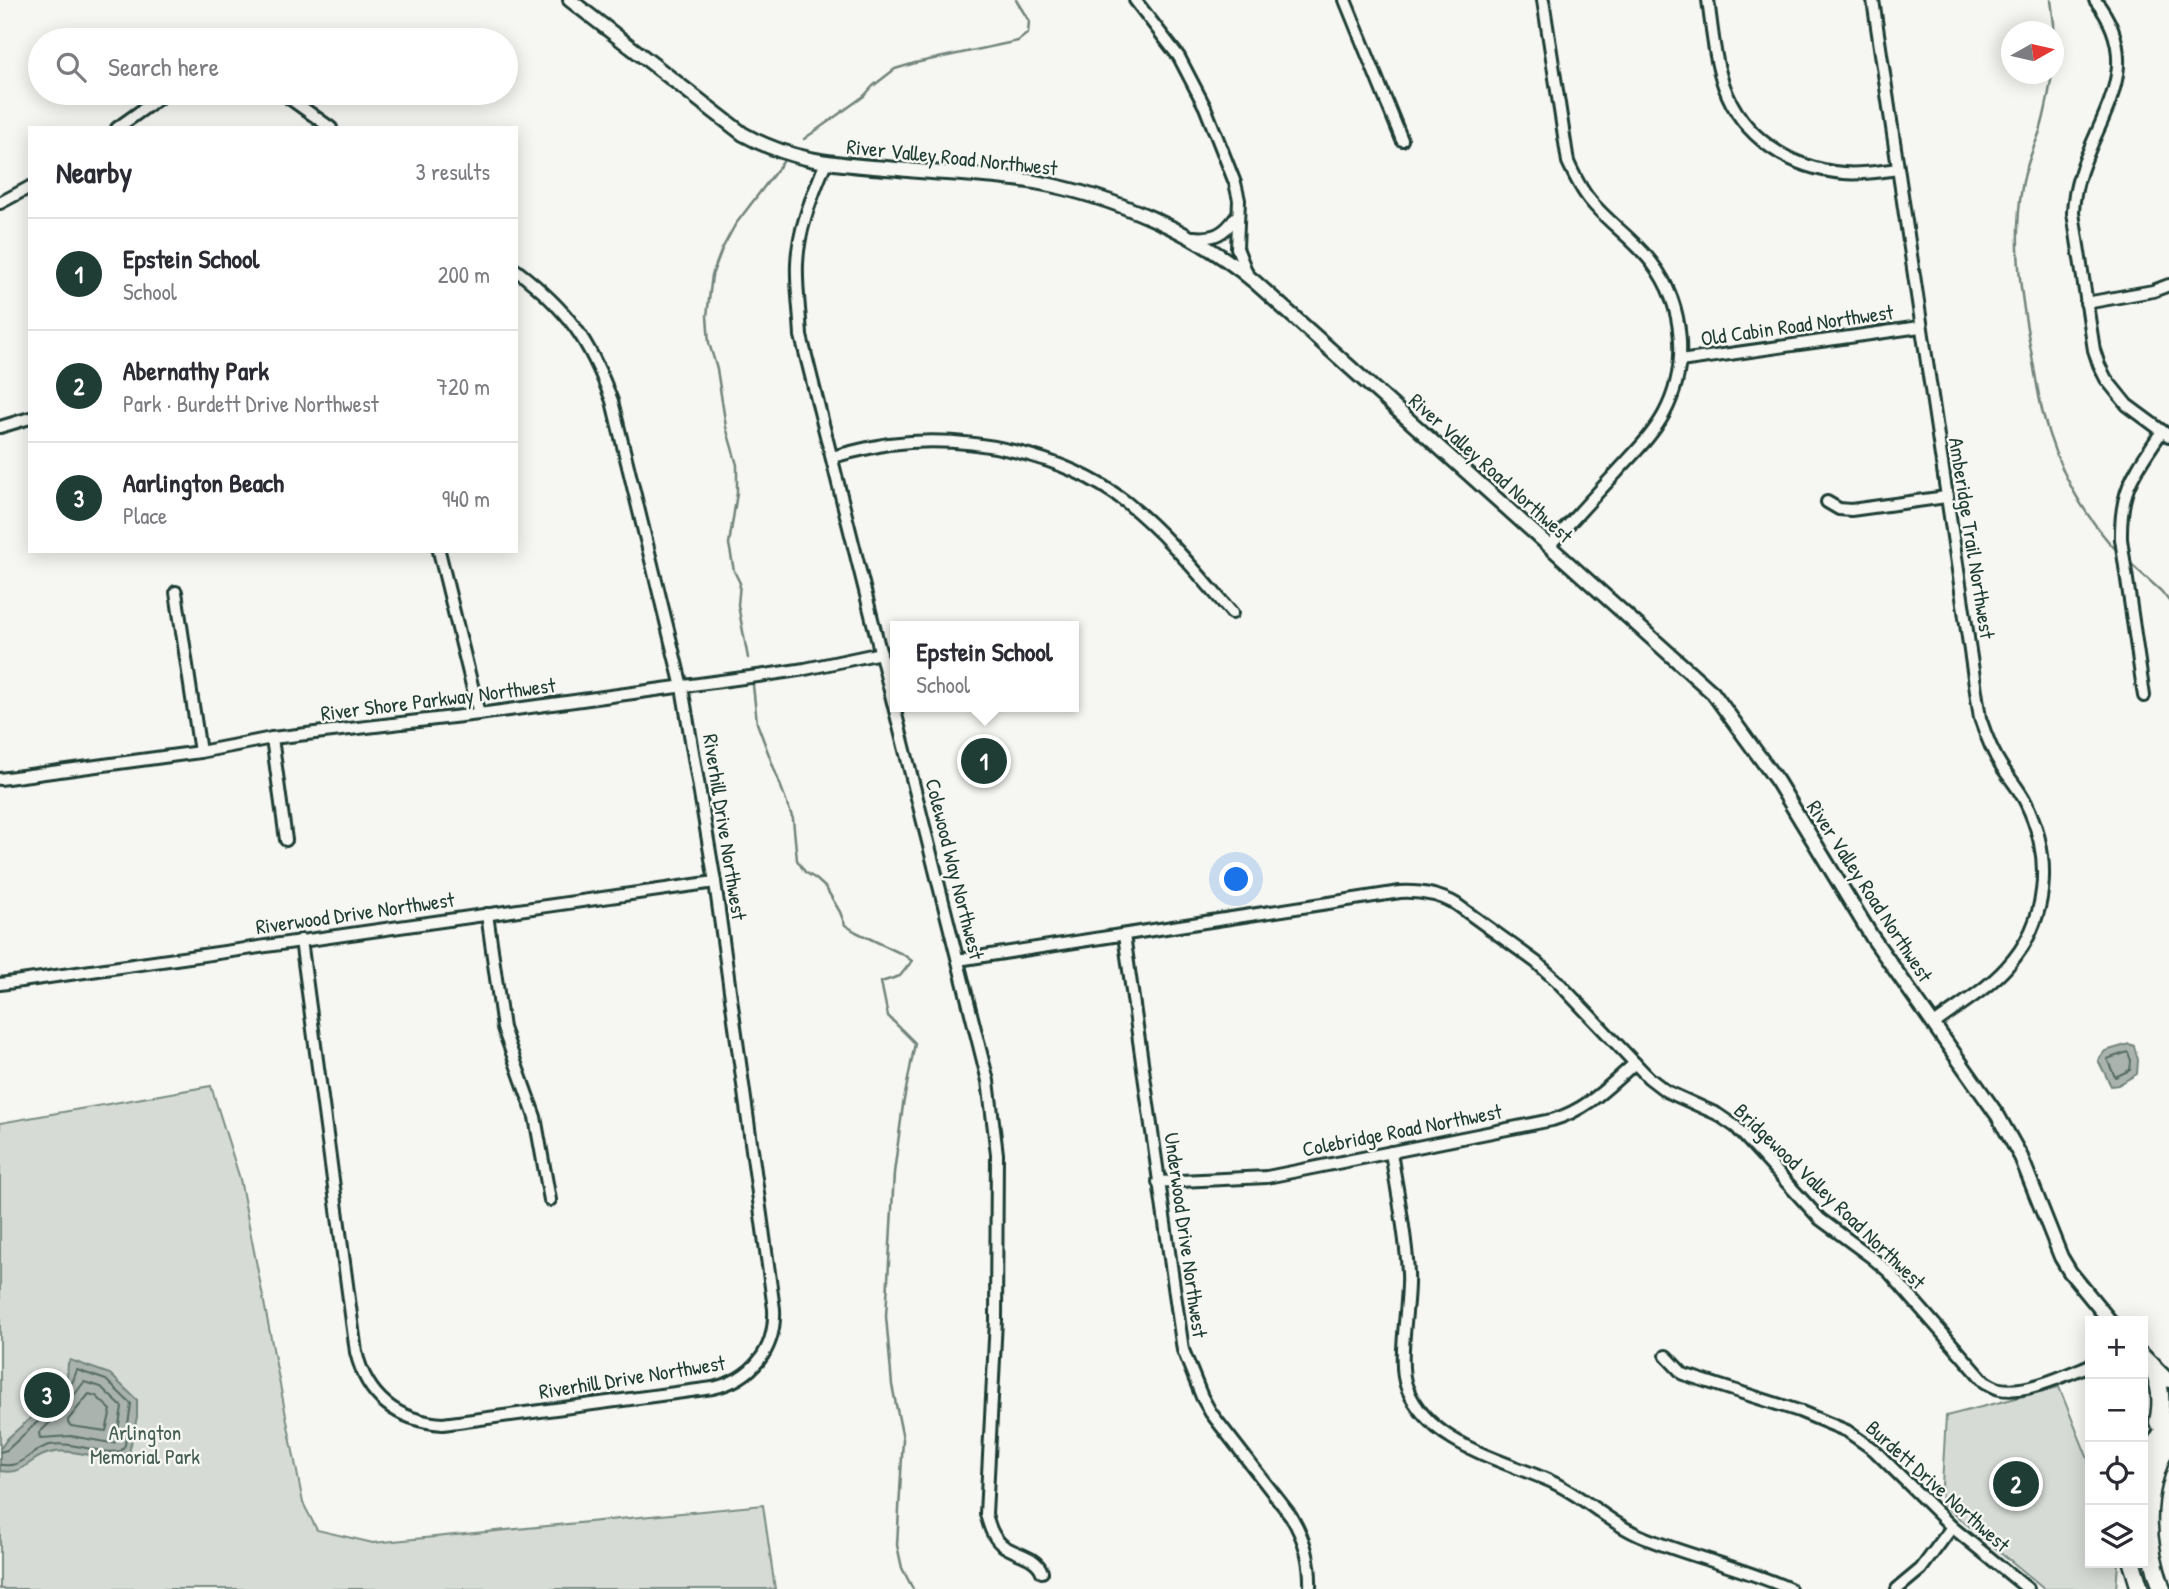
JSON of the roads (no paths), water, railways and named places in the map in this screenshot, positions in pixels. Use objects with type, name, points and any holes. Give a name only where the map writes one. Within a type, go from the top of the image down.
[{"type":"main road","points":[[2148,1360],[2169,1368]]},
{"type":"main road","points":[[2148,1360],[2160,1385],[2164,1421],[2148,1443]]},
{"type":"main road","points":[[2148,1460],[2169,1407]]},
{"type":"main road","points":[[2162,1589],[2152,1554],[2148,1514],[2154,1478],[2169,1442]]},
{"type":"main road","points":[[2134,1568],[2140,1589]]},
{"type":"main road","points":[[2144,1568],[2155,1589]]},
{"type":"street","name":"River Valley Road Northwest","points":[[570,0],[743,134],[783,154],[826,162],[1033,182],[1061,188],[1117,205],[1194,237],[1248,276],[1713,693],[1777,781],[1872,937],[1989,1100],[2021,1157],[2061,1257],[2106,1316]]},
{"type":"street","points":[[1135,0],[1164,35],[1191,79],[1235,183],[1239,200],[1237,248],[1248,276]]},
{"type":"street","points":[[1345,0],[1402,140]]},
{"type":"street","points":[[1543,0],[1568,162],[1588,198],[1643,253],[1663,280],[1677,318],[1680,339],[1680,361],[1672,394],[1656,427],[1549,546]]},
{"type":"street","points":[[1708,0],[1717,62],[1724,86],[1732,106],[1759,139],[1779,154],[1824,171],[1866,173],[1898,169]]},
{"type":"street","name":"Amberidge Trail Northwest","points":[[1873,0],[1980,718],[1994,755],[2024,799],[2033,818],[2042,848],[2045,879],[2036,920],[2016,956],[1993,980],[1934,1024]]},
{"type":"street","points":[[2095,0],[2113,28],[2119,52],[2119,66],[2112,96],[2073,195],[2073,214],[2086,303],[2094,350],[2106,379],[2127,405],[2165,433],[2131,479],[2121,515],[2121,539],[2144,696]]},
{"type":"street","points":[[120,126],[149,105]]},
{"type":"street","points":[[299,105],[328,126]]},
{"type":"street","name":"Colewood Way Northwest","points":[[826,162],[803,226],[797,262],[801,336],[890,689]]},
{"type":"street","points":[[0,203],[28,188]]},
{"type":"street","points":[[1194,237],[1209,239],[1220,235],[1238,215]]},
{"type":"street","points":[[518,272],[560,308],[581,334],[599,366],[612,401],[682,687]]},
{"type":"street","points":[[2086,303],[2153,291],[2169,285]]},
{"type":"street","name":"Old Cabin Road Northwest","points":[[1680,361],[1920,327]]},
{"type":"street","points":[[0,427],[28,419]]},
{"type":"street","points":[[832,457],[888,444],[945,442],[988,447],[1065,466],[1106,489],[1141,515],[1199,574],[1232,613]]},
{"type":"street","points":[[1827,502],[1839,509],[1850,510],[1946,497]]},
{"type":"street","points":[[439,553],[479,714]]},
{"type":"street","points":[[176,592],[200,752]]},
{"type":"street","name":"River Shore Parkway Northwest","points":[[0,779],[200,752],[272,738],[682,687],[806,669],[881,653]]},
{"type":"street","name":"Riverhill Drive Northwest","points":[[301,940],[356,1352],[364,1376],[377,1396],[407,1417],[425,1423],[443,1424],[713,1388],[736,1381],[756,1366],[769,1345],[774,1319],[715,882],[682,687]]},
{"type":"street","name":"Colewood Way Northwest","points":[[896,712],[988,1081],[997,1154],[996,1321],[986,1514],[990,1529],[1000,1542],[1013,1552],[1035,1560],[1042,1572]]},
{"type":"street","points":[[272,738],[286,840]]},
{"type":"street","name":"Riverwood Drive Northwest","points":[[0,984],[715,882]]},
{"type":"street","name":"Bridgewood Valley Road Northwest","points":[[958,960],[1400,892],[1432,894],[1456,904],[1536,962],[1649,1078],[1666,1091],[1717,1114],[1736,1127],[1820,1219],[1889,1272],[1984,1382],[1998,1388],[2014,1390],[2053,1380],[2085,1367]]},
{"type":"street","points":[[487,914],[503,1028],[535,1117],[550,1200]]},
{"type":"street","name":"Underwood Drive Northwest","points":[[1124,934],[1180,1334],[1188,1365],[1211,1413],[1291,1516],[1300,1532],[1310,1565],[1310,1589]]},
{"type":"street","name":"Colebridge Road Northwest","points":[[1158,1182],[1267,1177],[1566,1116],[1591,1102],[1635,1063]]},
{"type":"street","points":[[1391,1152],[1408,1274],[1408,1307],[1402,1362],[1404,1378],[1414,1401],[1435,1426],[1461,1444],[1553,1482],[1643,1538],[1790,1589]]},
{"type":"street","name":"Burdett Drive Northwest","points":[[1666,1356],[1683,1374],[1799,1411],[1847,1431],[1884,1458],[1952,1527],[2028,1589]]},
{"type":"street","points":[[2148,1360],[2169,1381]]},
{"type":"street","points":[[1897,1589],[1921,1569],[1952,1527]]},
{"type":"water","points":[[2129,1044],[2134,1046],[2138,1060],[2137,1074],[2111,1086],[2098,1060],[2105,1051]]},
{"type":"water","points":[[70,1360],[110,1374],[137,1400],[137,1417],[129,1453],[117,1459],[75,1452],[50,1453],[21,1469],[0,1471],[0,1449],[8,1438],[52,1399],[67,1377]]},
{"type":"waterway","points":[[804,139],[864,96],[895,69],[1018,41],[1028,33],[1029,21],[1016,0]]},
{"type":"waterway","points":[[2051,0],[2054,21]]},
{"type":"waterway","points":[[2050,84],[2042,124],[2025,172],[2019,206],[2018,245],[2023,302],[2041,405],[2055,452],[2082,506],[2119,553]]},
{"type":"waterway","points":[[748,658],[738,605],[740,583],[734,571],[729,544],[737,493],[737,465],[726,427],[717,369],[709,343],[707,316],[712,275],[722,249],[735,225],[783,162]]},
{"type":"waterway","points":[[2129,562],[2169,601]]},
{"type":"waterway","points":[[753,685],[757,723],[793,819],[797,860],[805,872],[826,888],[845,925],[912,961],[900,976],[881,982],[888,1016],[915,1043],[894,1173],[886,1316],[892,1385],[903,1439],[897,1545],[902,1568],[913,1589]]},
{"type":"place","name":"Epstein School","points":[[984,761]]},
{"type":"place","name":"Aarlington Beach","points":[[47,1395]]},
{"type":"place","name":"Abernathy Park","points":[[2016,1484]]},
{"type":"park label","name":"Arlington Memorial Park","points":[[145,1444]]}]
